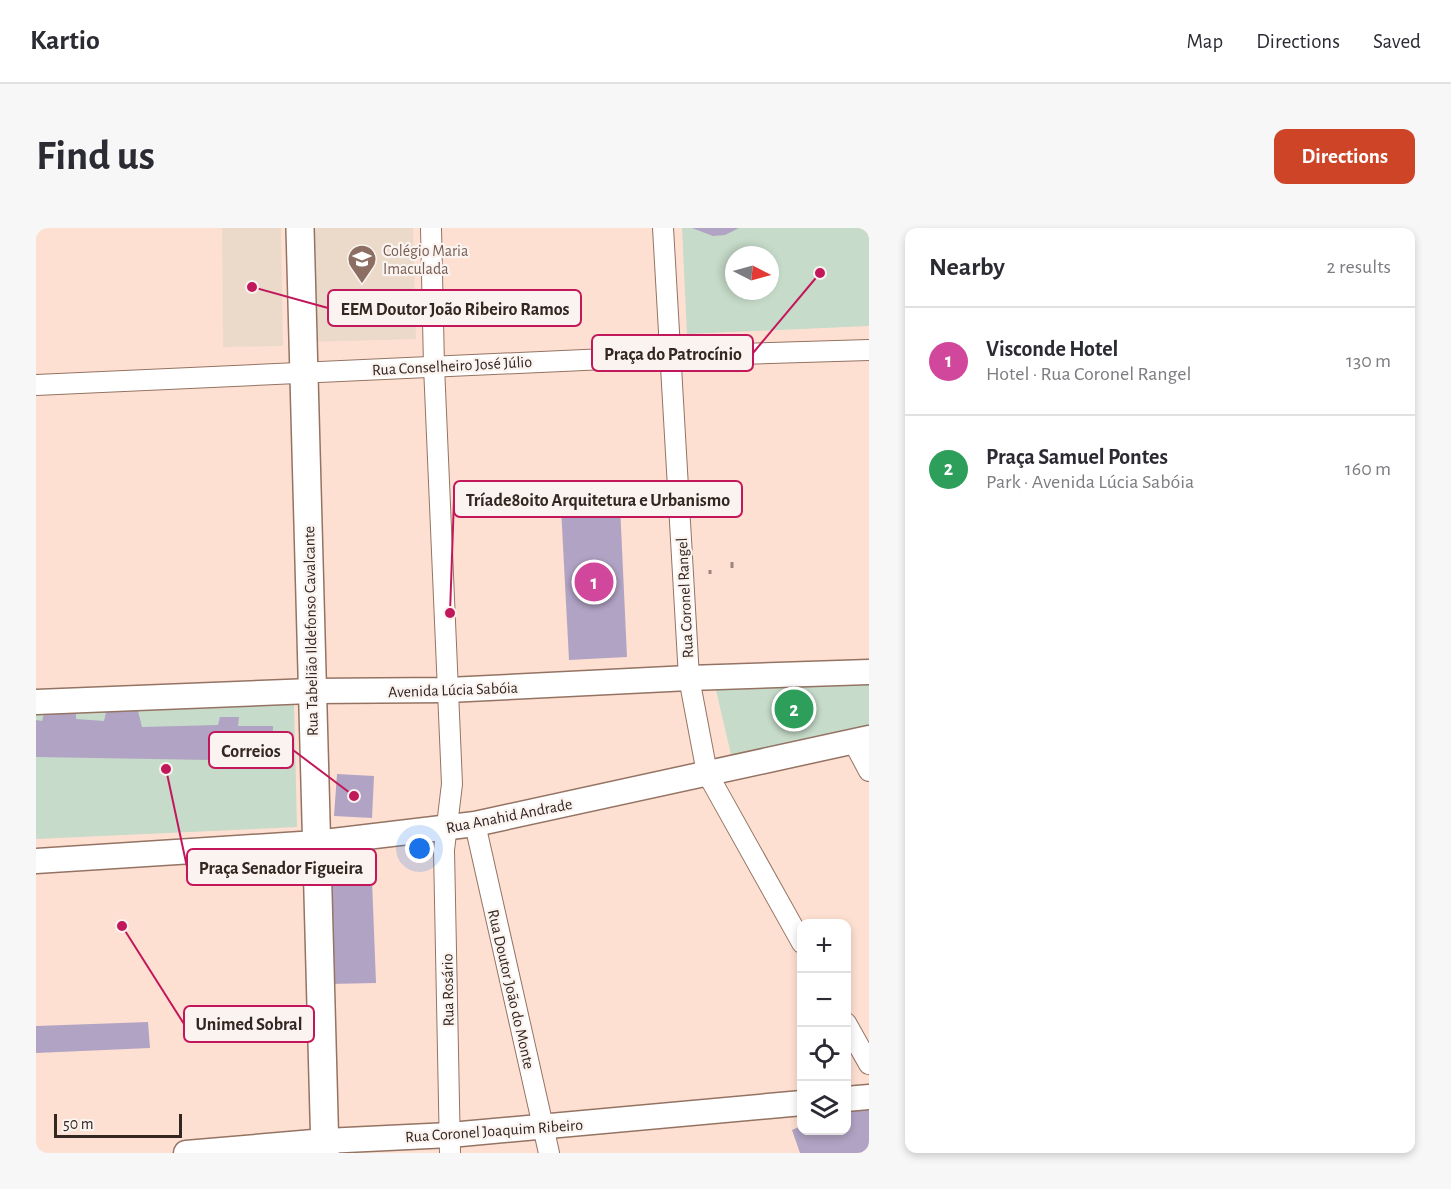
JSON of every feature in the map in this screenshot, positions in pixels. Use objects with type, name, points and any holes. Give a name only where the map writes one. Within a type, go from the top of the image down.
[{"type":"main road","name":"Rua Tabelião Ildefonso Cavalcante","points":[[300,228],[325,1147]]},
{"type":"street","name":"Rua Rosário","points":[[431,228],[434,366],[452,784],[444,850],[450,1144]]},
{"type":"street","name":"Rua Coronel Rangel","points":[[663,228],[689,678],[707,773],[797,936]]},
{"type":"street","name":"Rua Conselheiro José Júlio","points":[[36,385],[671,356],[869,350]]},
{"type":"street","name":"Avenida Lúcia Sabóia","points":[[36,702],[311,692],[448,690],[869,672]]},
{"type":"street","name":"Rua Anahid Andrade","points":[[36,861],[316,843],[476,824],[861,740]]},
{"type":"street","points":[[861,740],[869,771]]},
{"type":"street","name":"Rua Doutor João do Monte","points":[[476,824],[549,1153]]},
{"type":"street","points":[[848,1027],[869,1064]]},
{"type":"street","points":[[851,1099],[869,1097]]},
{"type":"street","name":"Rua Coronel Joaquim Ribeiro","points":[[186,1153],[450,1144],[543,1126],[797,1103]]},
{"type":"path","points":[[732,562],[732,568]]},
{"type":"shaded area","points":[[222,228],[281,228],[283,346],[223,347]]},
{"type":"shaded area","name":"Colégio Maria Imaculada","points":[[310,228],[413,228],[416,339],[310,342]]},
{"type":"green space","points":[[682,228],[869,228],[869,326],[687,334]]},
{"type":"green space","points":[[869,680],[869,731],[733,763],[715,686]]},
{"type":"green space","points":[[294,704],[297,827],[36,839],[36,711]]},
{"type":"building","points":[[692,228],[739,228],[725,235],[713,236]]},
{"type":"building","points":[[620,505],[627,657],[569,660],[561,508]]},
{"type":"building","points":[[137,707],[142,727],[218,725],[220,717],[239,717],[238,726],[273,726],[272,761],[36,757],[36,720],[42,721],[45,710],[76,708],[76,719],[104,721],[107,708]]},
{"type":"building","points":[[337,774],[374,776],[372,818],[334,816]]},
{"type":"building","points":[[371,855],[376,983],[330,984],[325,857]]},
{"type":"building","points":[[148,1022],[150,1048],[36,1053],[36,1026]]},
{"type":"building","points":[[869,1102],[869,1153],[800,1153],[792,1130],[797,1128],[797,1135],[851,1135],[851,1104]]},
{"type":"place","name":"Praça do Patrocínio","points":[[820,273]]},
{"type":"place","name":"Colégio Maria Imaculada","points":[[362,284]]},
{"type":"place","name":"EEM Doutor João Ribeiro Ramos","points":[[252,287]]},
{"type":"place","name":"Visconde Hotel","points":[[594,582]]},
{"type":"place","name":"Tríade8oito Arquitetura e Urbanismo","points":[[450,613]]},
{"type":"place","name":"Praça Samuel Pontes","points":[[794,709]]},
{"type":"place","name":"Praça Senador Figueira","points":[[166,769]]},
{"type":"place","name":"Correios","points":[[354,796]]},
{"type":"place","name":"Unimed Sobral","points":[[122,926]]}]
